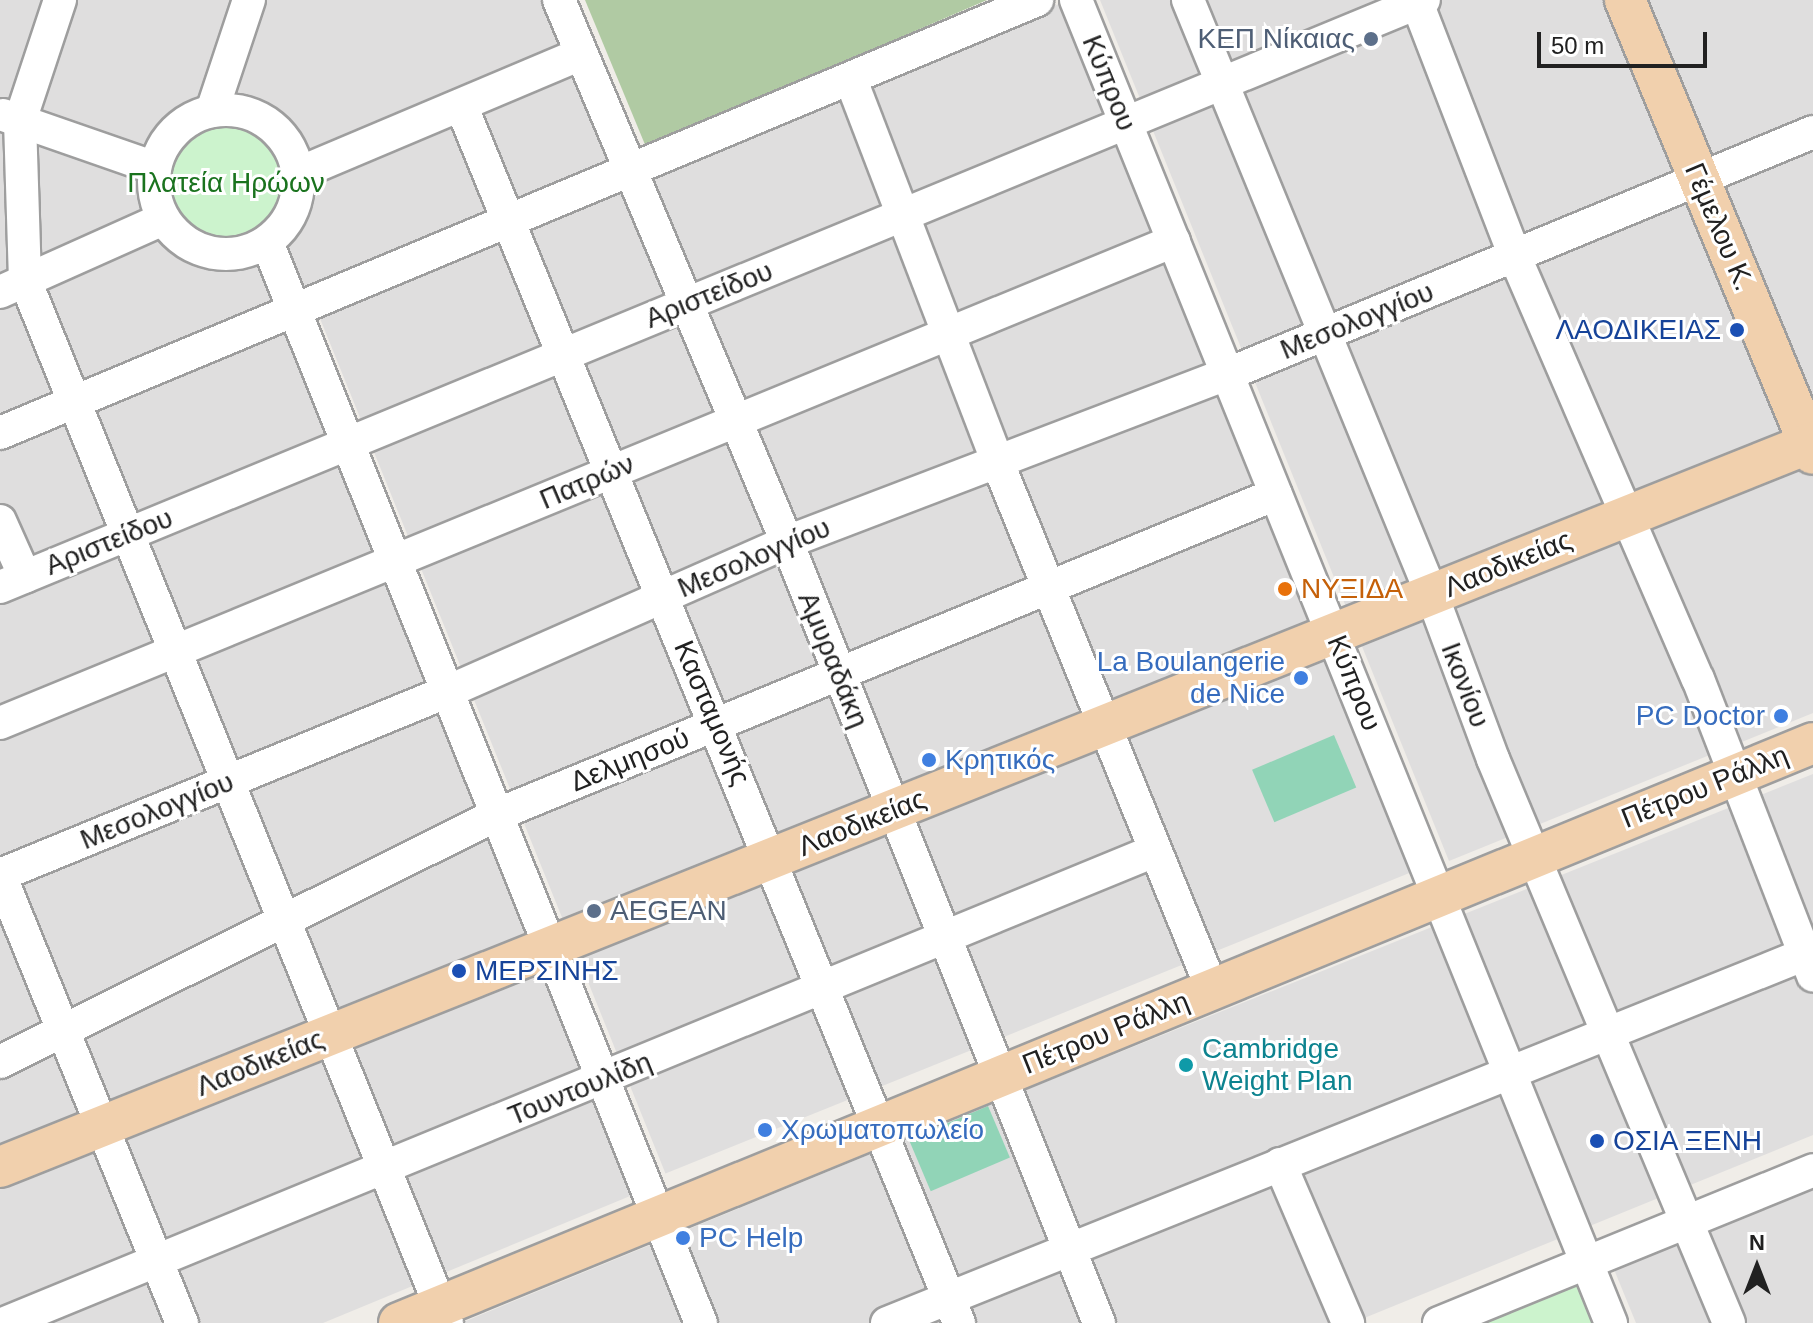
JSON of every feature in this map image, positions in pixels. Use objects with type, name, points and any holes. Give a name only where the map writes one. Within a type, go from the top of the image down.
[{"type":"main road","name":"Γέμελου Κ.","points":[[1625,0],[1812,447]]},
{"type":"main road","name":"Λαοδικείας","points":[[0,1167],[1630,516],[1812,447]]},
{"type":"main road","name":"Πέτρου Ράλλη","points":[[399,1323],[443,1314],[658,1217],[1813,743]]},
{"type":"street","points":[[60,0],[10,118],[13,286],[74,402],[443,1314]]},
{"type":"street","points":[[212,111],[249,0]]},
{"type":"street","name":"Αμυραδάκη","points":[[559,0],[787,542],[1099,1323]]},
{"type":"street","points":[[0,433],[508,221],[631,173],[1037,0]]},
{"type":"street","name":"Κύπρου","points":[[1076,0],[1611,1323]]},
{"type":"street","name":"Ικονίου","points":[[1188,0],[1432,595],[1481,730],[1689,1221],[1729,1323]]},
{"type":"street","points":[[887,1323],[954,1311],[1069,1250],[1609,1034],[1810,960],[1630,516],[1515,257],[1419,1]]},
{"type":"street","name":"Αριστείδου","points":[[12,582],[1419,1]]},
{"type":"street","points":[[299,173],[581,54]]},
{"type":"street","points":[[851,80],[997,461],[1051,587],[1154,851],[1212,989]]},
{"type":"street","name":"Κασταμονής","points":[[461,105],[773,858],[954,1311]]},
{"type":"street","points":[[212,111],[259,117],[285,140],[299,173],[293,212],[267,242],[236,254],[210,253],[187,243],[163,219],[155,194],[155,168],[175,130],[212,111]]},
{"type":"street","points":[[10,118],[155,168]]},
{"type":"street","name":"Μεσολογγίου","points":[[0,875],[447,692],[787,542],[1228,374],[1813,132]]},
{"type":"street","points":[[13,286],[163,219]]},
{"type":"street","name":"Πατρών","points":[[0,723],[1174,241]]},
{"type":"street","points":[[267,242],[701,1323]]},
{"type":"street","name":"Δελμησού","points":[[0,1062],[496,815],[1276,494]]},
{"type":"street","points":[[0,521],[12,582]]},
{"type":"street","name":"Τουντουλίδη","points":[[5,1323],[603,1080],[1154,851]]},
{"type":"street","points":[[0,875],[182,1323]]},
{"type":"street","points":[[1280,1164],[1348,1323]]},
{"type":"street","points":[[1439,1323],[1813,1170]]},
{"type":"shaded area","points":[[0,0],[546,0],[611,164],[0,414]]},
{"type":"shaded area","points":[[1100,0],[1813,0],[1813,713],[1449,861]]},
{"type":"shaded area","points":[[1059,4],[1410,873],[665,1174],[314,305]]},
{"type":"shaded area","points":[[283,322],[635,1194],[323,1323],[0,1323],[0,441]]},
{"type":"shaded area","points":[[1813,774],[1813,1135],[1352,1323],[1118,1323],[1023,1091]]},
{"type":"shaded area","points":[[992,1104],[1083,1323],[461,1323]]},
{"type":"shaded area","points":[[1813,1185],[1813,1323],[1636,1323],[1613,1267]]},
{"type":"green space","points":[[585,0],[987,0],[646,147]]},
{"type":"green space","name":"Πλατεία Ηρώων","points":[[226,120],[250,124],[271,138],[285,159],[289,183],[285,207],[271,228],[250,242],[226,246],[202,242],[181,228],[167,207],[163,183],[167,159],[181,138],[202,124]]},
{"type":"green space","points":[[1334,735],[1356,787],[1274,822],[1252,770]]},
{"type":"green space","points":[[988,1106],[1010,1158],[931,1191],[909,1140]]},
{"type":"green space","points":[[1583,1278],[1601,1323],[1472,1323]]},
{"type":"place","name":"ΚΕΠ Νίκαιας","points":[[1371,39]]},
{"type":"place","name":"ΛΑΟΔΙΚΕΙΑΣ","points":[[1737,330]]},
{"type":"place","name":"ΝΥΞΙΔΑ","points":[[1285,589]]},
{"type":"place","name":"La Boulangerie de Nice","points":[[1301,678]]},
{"type":"place","name":"PC Doctor","points":[[1781,716]]},
{"type":"place","name":"Κρητικός","points":[[929,760]]},
{"type":"place","name":"AEGEAN","points":[[594,911]]},
{"type":"place","name":"ΜΕΡΣΙΝΗΣ","points":[[459,971]]},
{"type":"place","name":"Cambridge Weight Plan","points":[[1186,1065]]},
{"type":"place","name":"Χρωματοπωλείο","points":[[765,1130]]},
{"type":"place","name":"ΟΣΙΑ ΞΕΝΗ","points":[[1597,1141]]},
{"type":"place","name":"PC Help","points":[[683,1238]]}]
